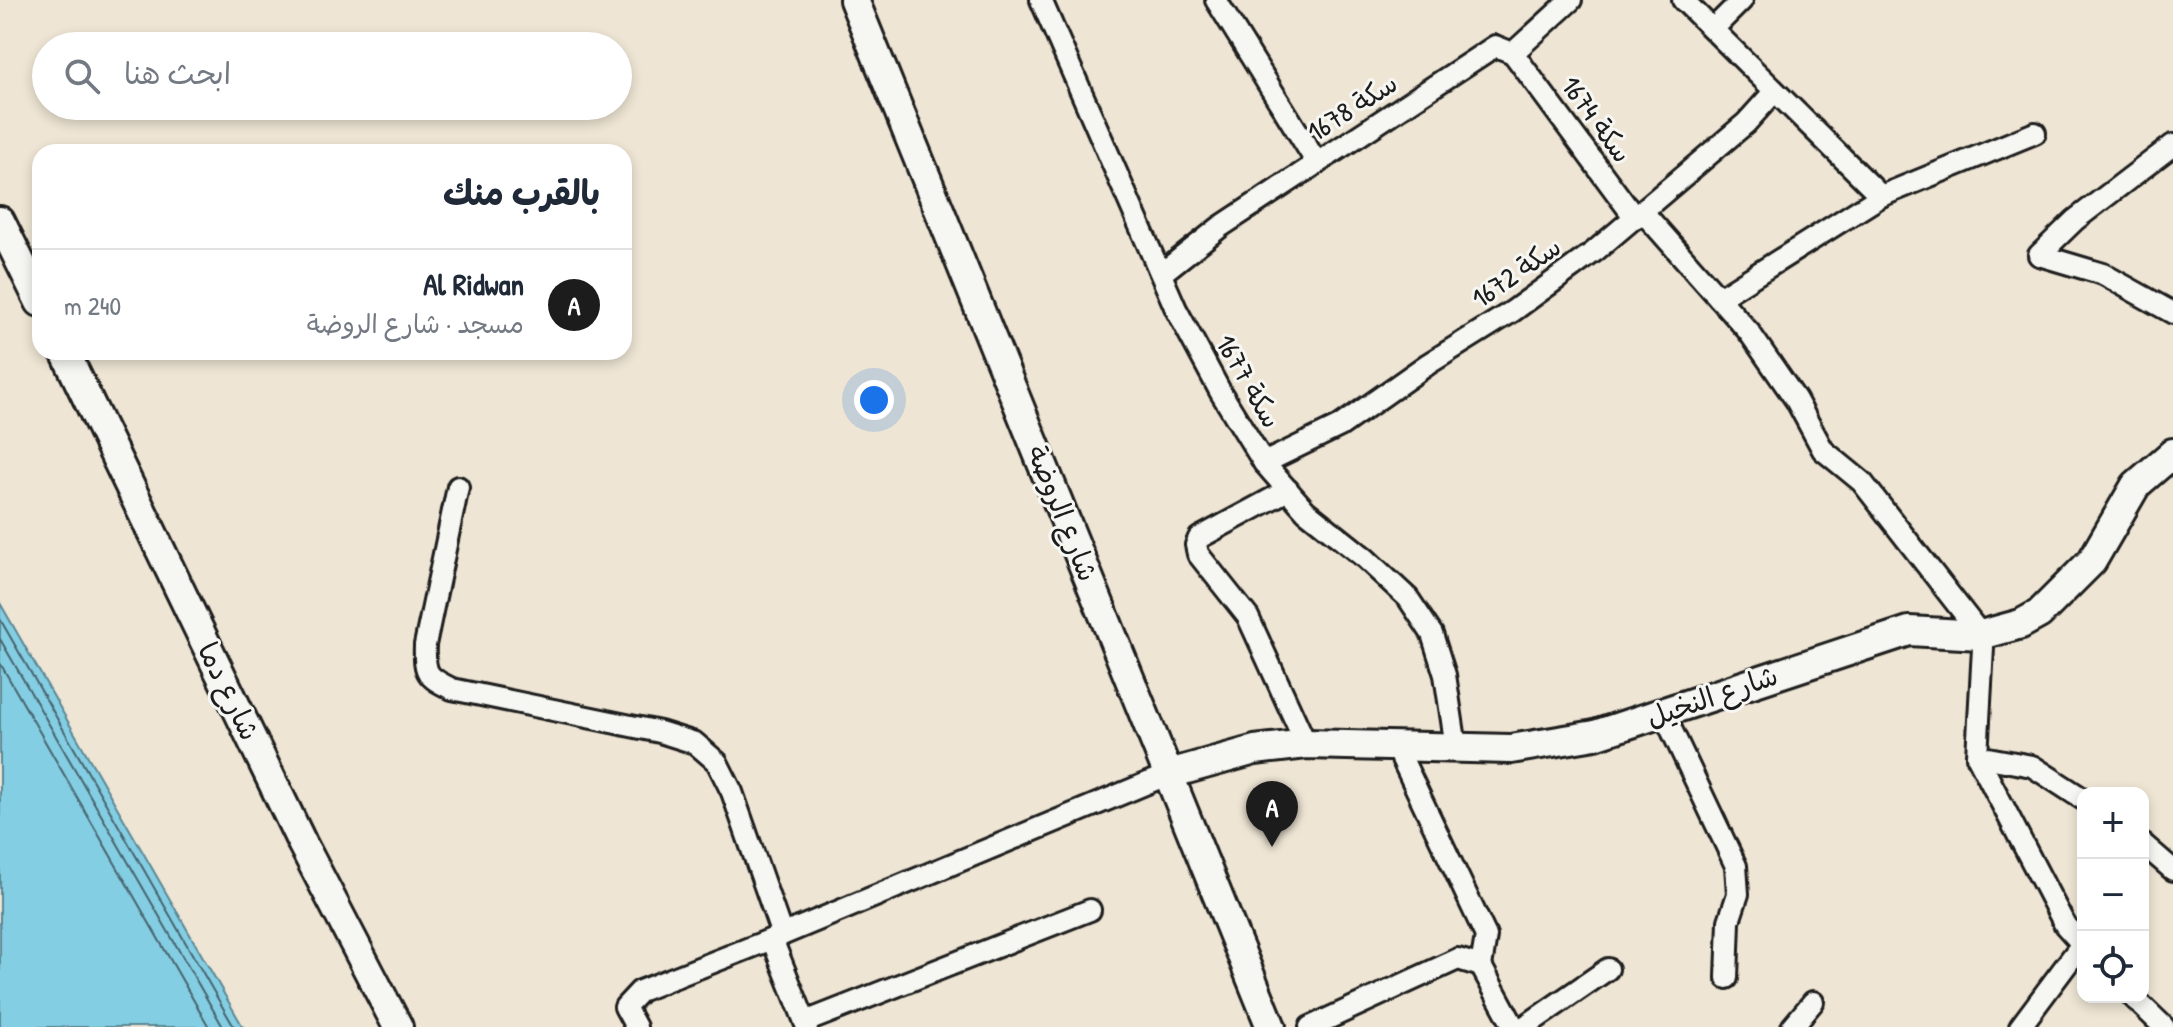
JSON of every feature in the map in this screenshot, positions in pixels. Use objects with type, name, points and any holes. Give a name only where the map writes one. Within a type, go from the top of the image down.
[{"type":"main road","name":"شارع الروضة","points":[[854,0],[1271,1027]]},
{"type":"main road","points":[[0,221],[32,286]]},
{"type":"main road","name":"شارع دما","points":[[69,360],[302,843],[398,1027]]},
{"type":"main road","name":"شارع النخيل","points":[[1169,774],[1255,750],[1306,744],[1511,749],[1595,735],[1909,631],[1981,635],[2021,624],[2039,614],[2092,561],[2136,485],[2173,453]]},
{"type":"street","name":"سكة 1677","points":[[1041,0],[1176,309],[1221,393],[1264,463],[1306,511],[1365,558],[1408,598],[1432,634],[1445,675],[1456,747]]},
{"type":"street","points":[[1216,0],[1317,163]]},
{"type":"street","points":[[1513,53],[1571,0]]},
{"type":"street","points":[[1683,0],[1881,196]]},
{"type":"street","points":[[1714,28],[1742,0]]},
{"type":"street","name":"سكة 1678","points":[[1162,273],[1220,227],[1495,46],[1513,53]]},
{"type":"street","name":"سكة 1674","points":[[1513,53],[1639,215],[1719,298],[1757,343],[1796,400],[1823,450],[1862,482],[1981,635]]},
{"type":"street","name":"سكة 1672","points":[[1264,463],[1340,426],[1428,364],[1513,311],[1639,215],[1746,123],[1774,92]]},
{"type":"street","points":[[1719,298],[1881,196],[2035,133]]},
{"type":"street","points":[[2173,145],[2075,220],[2039,255],[2103,274],[2173,313]]},
{"type":"street","points":[[458,487],[425,645],[424,665],[431,678],[452,689],[660,732],[695,743],[717,762],[732,792],[806,1025],[1090,910]]},
{"type":"street","points":[[1288,490],[1199,538],[1196,545],[1198,554],[1248,617],[1306,744]]},
{"type":"street","points":[[1981,635],[1983,648],[1977,756],[2065,925],[2077,939]]},
{"type":"street","points":[[1663,712],[1736,866],[1738,894],[1729,921],[1727,978]]},
{"type":"street","points":[[1396,746],[1486,936],[1481,966],[1514,1027]]},
{"type":"street","points":[[1977,756],[2032,766],[2077,795]]},
{"type":"street","points":[[636,1027],[625,1007],[640,991],[1169,774]]},
{"type":"street","points":[[2149,849],[2173,870]]},
{"type":"street","points":[[2020,1027],[2077,952]]},
{"type":"street","points":[[1310,1027],[1458,959],[1481,966]]},
{"type":"street","points":[[1524,1027],[1608,969]]},
{"type":"street","points":[[1792,1027],[1813,1002]]},
{"type":"street","points":[[2139,1003],[2164,1027]]},
{"type":"water","points":[[0,603],[243,1027],[0,1027]]},
{"type":"place","name":"Al Ridwan","points":[[1272,847]]}]
